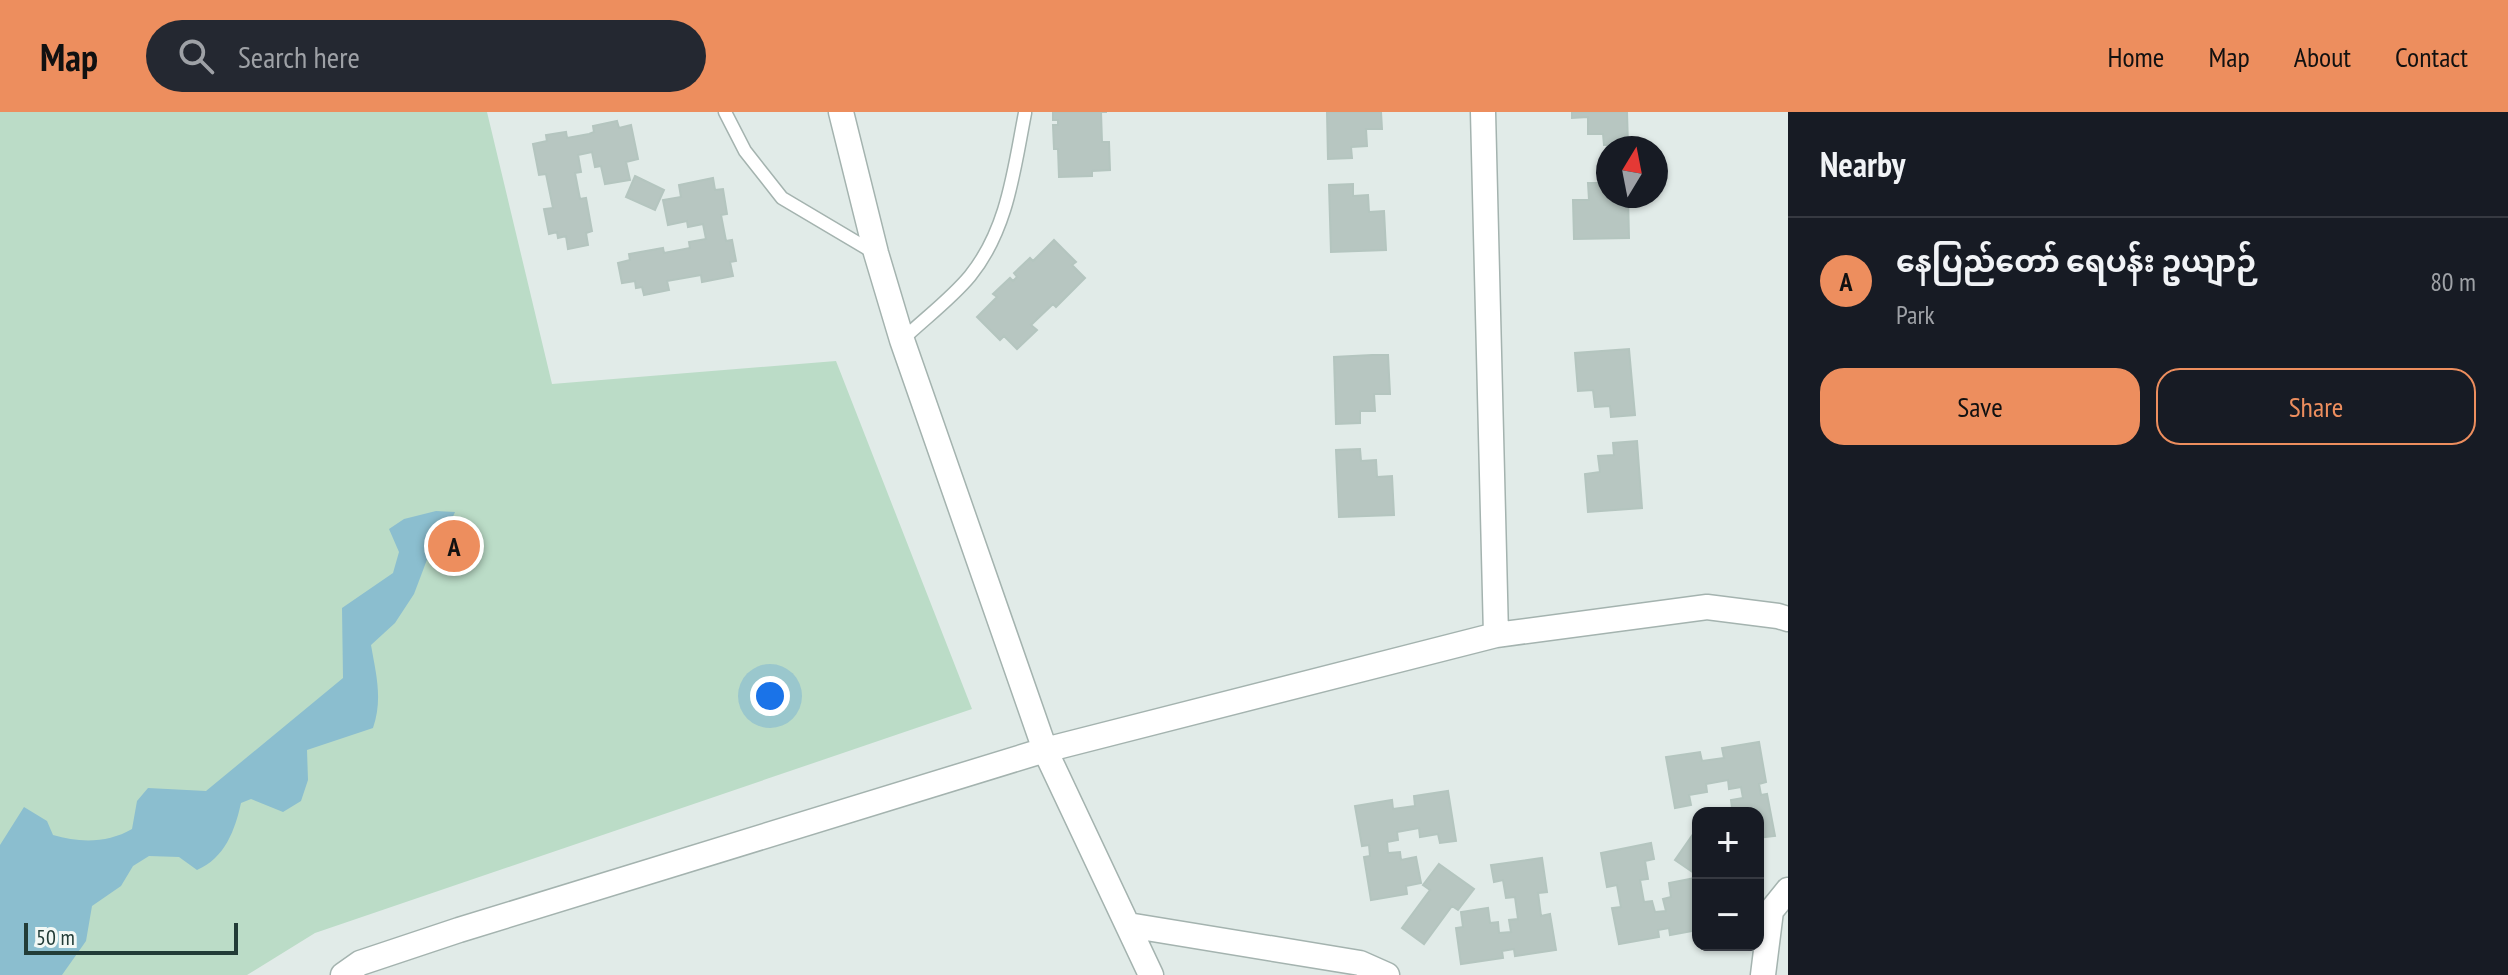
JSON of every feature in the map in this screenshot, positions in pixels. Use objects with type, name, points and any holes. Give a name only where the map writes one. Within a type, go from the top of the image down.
[{"type":"street","points":[[841,112],[876,253],[902,340],[1045,750],[1151,975]]},
{"type":"street","points":[[1483,112],[1496,635]]},
{"type":"street","points":[[343,975],[360,963],[459,930],[1045,750],[1496,635],[1707,607],[1788,619]]},
{"type":"street","points":[[1763,975],[1771,911],[1788,890]]},
{"type":"street","points":[[1128,925],[1360,963],[1387,975]]},
{"type":"lane","points":[[725,112],[745,151],[782,198],[876,253]]},
{"type":"lane","points":[[902,340],[970,275],[995,236],[1007,207],[1025,113]]},
{"type":"green space","points":[[0,112],[487,112],[552,384],[836,361],[972,709],[315,933],[247,975],[0,975]]},
{"type":"water","points":[[436,511],[455,512],[428,557],[414,594],[395,623],[371,645],[378,697],[373,728],[307,750],[308,780],[301,801],[283,812],[251,799],[241,803],[227,842],[207,865],[197,870],[179,857],[149,856],[133,866],[121,886],[92,906],[86,941],[62,975],[0,975],[0,845],[24,807],[47,821],[53,835],[94,840],[113,837],[132,829],[137,801],[148,788],[206,791],[343,678],[342,608],[393,573],[399,552],[389,529],[404,519]]},
{"type":"building","points":[[1053,112],[1101,112],[1102,142],[1109,142],[1110,170],[1092,171],[1092,176],[1059,177],[1053,125],[1058,125],[1058,120],[1053,120]]},
{"type":"building","points":[[1327,112],[1381,112],[1382,129],[1366,129],[1367,146],[1351,147],[1352,158],[1328,159]]},
{"type":"building","points":[[1572,112],[1627,112],[1628,136],[1588,134],[1588,117],[1572,118]]},
{"type":"building","points":[[617,121],[619,128],[631,125],[638,159],[626,162],[630,180],[605,184],[601,166],[595,167],[592,152],[578,155],[581,172],[575,173],[580,199],[586,198],[592,231],[586,233],[588,245],[568,249],[566,236],[558,238],[557,232],[549,234],[544,209],[553,208],[546,174],[539,175],[533,144],[547,141],[546,135],[566,132],[567,138],[589,134],[594,132],[593,126]]},
{"type":"building","points":[[635,176],[664,190],[655,210],[626,197]]},
{"type":"building","points":[[713,178],[715,190],[723,189],[727,214],[721,215],[726,241],[732,240],[736,261],[730,262],[733,276],[702,282],[701,275],[667,281],[669,290],[644,295],[642,287],[636,288],[635,281],[622,283],[618,263],[630,260],[629,254],[663,248],[664,253],[690,248],[689,242],[706,239],[703,224],[688,227],[687,221],[668,225],[663,200],[681,197],[679,185]]},
{"type":"building","points":[[1588,183],[1596,183],[1596,208],[1628,208],[1629,238],[1574,239],[1573,200],[1589,200]]},
{"type":"building","points":[[1353,184],[1353,196],[1368,195],[1369,212],[1384,211],[1386,250],[1331,252],[1329,185]]},
{"type":"building","points":[[1054,240],[1076,262],[1072,265],[1085,278],[1056,307],[1053,304],[1031,325],[1037,330],[1017,349],[1004,336],[1000,340],[977,317],[997,297],[993,294],[1010,278],[1013,281],[1017,277],[1014,273],[1030,258],[1033,261]]},
{"type":"building","points":[[1629,349],[1635,415],[1611,417],[1610,406],[1595,407],[1593,390],[1578,391],[1575,353]]},
{"type":"building","points":[[1388,355],[1390,394],[1374,394],[1375,411],[1360,411],[1360,423],[1336,424],[1334,357]]},
{"type":"building","points":[[1637,441],[1642,508],[1588,512],[1585,474],[1600,472],[1598,456],[1614,455],[1613,443]]},
{"type":"building","points":[[1360,449],[1361,461],[1376,460],[1377,477],[1392,476],[1394,515],[1339,517],[1336,450]]},
{"type":"building","points":[[1759,742],[1766,782],[1759,784],[1761,795],[1767,794],[1775,836],[1764,837],[1764,807],[1732,807],[1731,800],[1743,798],[1741,787],[1729,789],[1728,780],[1706,784],[1707,792],[1689,795],[1691,805],[1675,808],[1666,757],[1700,752],[1702,761],[1724,758],[1722,748]]},
{"type":"building","points":[[1448,791],[1456,841],[1440,843],[1438,834],[1420,837],[1419,828],[1397,832],[1398,840],[1387,842],[1388,853],[1400,852],[1401,860],[1416,857],[1421,883],[1406,886],[1407,894],[1371,900],[1364,857],[1370,856],[1369,845],[1362,846],[1355,806],[1392,800],[1393,809],[1415,806],[1414,796]]},
{"type":"building","points":[[1692,836],[1692,872],[1675,860]]},
{"type":"building","points":[[1651,843],[1654,859],[1645,861],[1648,879],[1640,880],[1644,902],[1652,901],[1655,912],[1666,911],[1663,899],[1671,897],[1669,883],[1692,879],[1692,931],[1670,935],[1669,928],[1658,930],[1659,937],[1619,944],[1612,908],[1621,907],[1617,885],[1607,887],[1601,853]]},
{"type":"building","points":[[1542,858],[1547,892],[1538,893],[1541,916],[1550,914],[1556,950],[1515,956],[1514,949],[1502,951],[1503,958],[1461,964],[1456,928],[1463,927],[1461,912],[1488,908],[1490,923],[1498,922],[1499,933],[1511,932],[1509,920],[1518,919],[1515,897],[1506,898],[1503,880],[1494,882],[1491,865]]},
{"type":"building","points":[[1439,864],[1474,889],[1458,910],[1452,906],[1424,944],[1402,928],[1430,890],[1423,885]]},
{"type":"place","name":"နေပြည်တော် ရေပန်း ဥယျာဉ်","points":[[454,546]]}]
